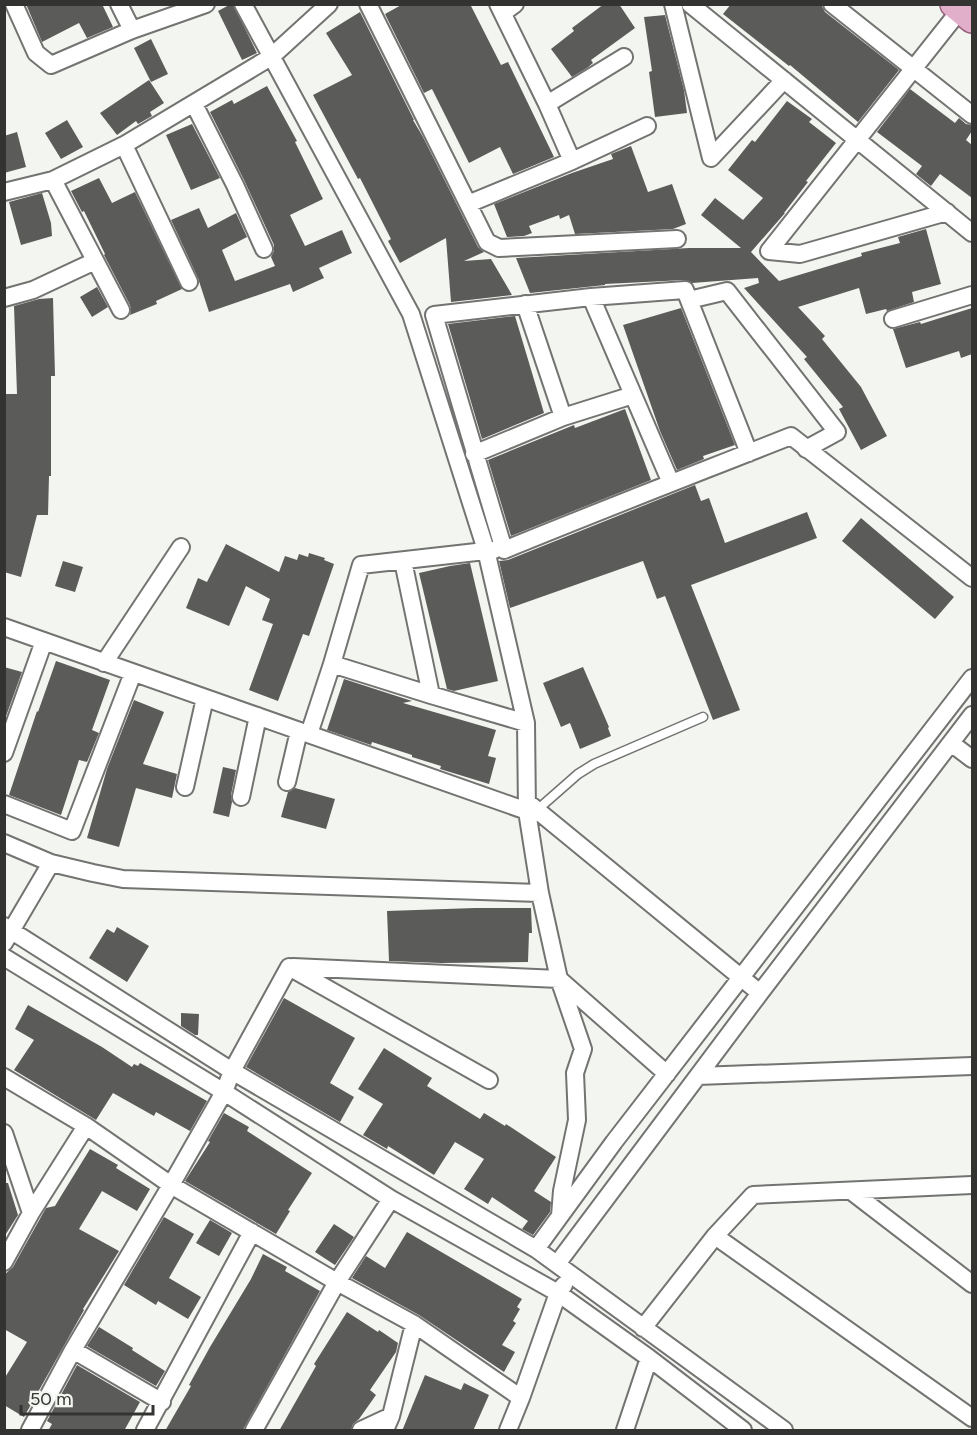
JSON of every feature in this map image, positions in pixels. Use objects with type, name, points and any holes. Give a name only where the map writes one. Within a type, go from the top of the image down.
[{"type":"street","points":[[14,4],[36,53],[51,65],[132,30],[206,4]]},
{"type":"street","points":[[119,4],[132,30]]},
{"type":"street","points":[[243,4],[411,314],[486,550],[526,723],[530,808],[540,893],[559,979],[583,1050],[575,1073],[577,1120],[562,1191],[560,1216]]},
{"type":"street","points":[[4,192],[53,180],[124,146],[272,57],[329,4]]},
{"type":"street","points":[[368,4],[488,242],[498,248],[677,239]]},
{"type":"street","points":[[673,4],[711,158],[784,80]]},
{"type":"street","points":[[690,4],[972,233]]},
{"type":"street","points":[[832,4],[972,115]]},
{"type":"street","points":[[505,8],[572,161]]},
{"type":"street","points":[[947,212],[800,254],[769,251],[913,69],[962,11]]},
{"type":"street","points":[[547,104],[624,57]]},
{"type":"street","points":[[194,104],[264,249]]},
{"type":"street","points":[[468,204],[572,161],[647,126]]},
{"type":"street","points":[[124,146],[189,282]]},
{"type":"street","points":[[53,180],[121,310]]},
{"type":"street","points":[[4,298],[33,290],[96,261]]},
{"type":"street","points":[[504,550],[434,315],[591,297],[685,290],[748,453]]},
{"type":"street","points":[[689,300],[726,291],[837,432],[806,449]]},
{"type":"street","points":[[893,319],[972,294]]},
{"type":"street","points":[[591,297],[671,483]]},
{"type":"street","points":[[525,304],[563,417]]},
{"type":"street","points":[[474,454],[563,417],[633,395]]},
{"type":"street","points":[[287,782],[304,732],[332,664],[361,565],[486,550],[504,550],[791,436],[972,578]]},
{"type":"street","points":[[104,663],[181,547]]},
{"type":"street","points":[[403,561],[431,696]]},
{"type":"street","points":[[4,627],[530,808],[760,993]]},
{"type":"street","points":[[4,753],[44,641]]},
{"type":"street","points":[[332,664],[431,696],[526,723]]},
{"type":"street","points":[[4,804],[72,831],[133,673]]},
{"type":"street","points":[[536,1249],[614,1142],[972,678]]},
{"type":"street","points":[[185,787],[205,698]]},
{"type":"street","points":[[241,797],[258,716]]},
{"type":"street","points":[[557,1264],[951,742],[970,724]]},
{"type":"street","points":[[951,742],[972,759]]},
{"type":"street","points":[[4,843],[51,863],[123,879],[540,893]]},
{"type":"street","points":[[51,863],[7,933],[232,1071],[536,1249],[784,1431]]},
{"type":"street","points":[[4,957],[224,1092],[391,1199],[558,1293],[649,1358],[743,1431]]},
{"type":"street","points":[[289,967],[559,979],[667,1074]]},
{"type":"street","points":[[30,1431],[73,1350],[224,1092],[232,1071],[289,967]]},
{"type":"street","points":[[289,967],[489,1080]]},
{"type":"street","points":[[698,1076],[972,1066]]},
{"type":"street","points":[[4,1077],[86,1126],[171,1185],[414,1324],[522,1398]]},
{"type":"street","points":[[4,1262],[31,1213],[86,1126]]},
{"type":"street","points":[[4,1133],[31,1213]]},
{"type":"street","points":[[642,1329],[715,1236],[753,1195],[972,1185]]},
{"type":"street","points":[[851,1191],[972,1284]]},
{"type":"street","points":[[254,1431],[337,1282],[391,1199]]},
{"type":"street","points":[[145,1431],[252,1232]]},
{"type":"street","points":[[715,1236],[972,1418]]},
{"type":"street","points":[[508,1431],[522,1398],[558,1293],[572,1275]]},
{"type":"street","points":[[361,1431],[388,1423],[414,1324]]},
{"type":"street","points":[[73,1350],[162,1401]]},
{"type":"street","points":[[626,1431],[649,1358]]},
{"type":"lane","points":[[530,808],[594,764],[703,717]]},
{"type":"building","points":[[26,4],[102,4],[113,27],[87,38],[79,23],[42,42]]},
{"type":"building","points":[[231,4],[257,53],[242,60],[218,11]]},
{"type":"building","points":[[403,4],[470,4],[501,65],[508,62],[554,157],[513,174],[500,147],[469,163],[432,89],[424,93],[385,14]]},
{"type":"building","points":[[604,4],[619,4],[635,28],[591,60],[593,63],[587,68],[572,77],[551,49],[574,31],[572,28]]},
{"type":"building","points":[[731,4],[821,4],[825,12],[899,70],[858,122],[790,65],[723,14]]},
{"type":"building","points":[[360,12],[478,247],[484,252],[464,261],[491,259],[512,295],[451,302],[446,238],[400,263],[388,241],[391,239],[360,178],[358,179],[313,95],[352,75],[326,33]]},
{"type":"building","points":[[665,15],[684,90],[687,113],[655,117],[649,72],[652,71],[644,17]]},
{"type":"building","points":[[151,39],[168,74],[151,82],[134,48]]},
{"type":"building","points":[[149,80],[164,103],[150,112],[152,116],[138,124],[136,121],[117,135],[100,113]]},
{"type":"building","points":[[267,86],[297,141],[295,142],[323,199],[290,215],[305,246],[342,230],[352,253],[319,268],[324,278],[293,292],[290,284],[209,312],[198,278],[171,220],[199,208],[208,228],[236,213],[247,237],[222,250],[235,281],[275,266],[271,257],[274,245],[210,112],[232,100],[234,104]]},
{"type":"building","points":[[910,89],[955,123],[959,118],[966,124],[972,125],[972,131],[966,140],[972,145],[972,198],[940,174],[931,186],[916,174],[922,166],[877,132]]},
{"type":"building","points":[[787,101],[812,119],[809,122],[836,143],[806,181],[808,182],[785,213],[751,252],[779,281],[862,256],[861,253],[900,243],[898,237],[926,229],[941,284],[912,292],[914,302],[887,311],[886,309],[866,314],[859,288],[798,307],[825,336],[822,339],[861,387],[887,436],[861,450],[839,409],[843,407],[804,359],[807,357],[744,288],[759,283],[758,278],[692,283],[684,280],[605,284],[530,293],[516,258],[689,248],[741,248],[701,215],[715,198],[743,220],[763,198],[728,170],[752,140],[755,142]]},
{"type":"building","points":[[67,120],[83,147],[61,159],[45,133]]},
{"type":"building","points":[[192,124],[220,178],[191,190],[166,135]]},
{"type":"building","points":[[17,132],[26,167],[4,173],[4,136]]},
{"type":"building","points":[[631,146],[648,192],[672,184],[686,224],[673,229],[575,234],[569,215],[560,219],[559,215],[529,226],[532,233],[507,237],[494,204],[613,159],[611,154]]},
{"type":"building","points":[[99,178],[112,203],[135,192],[182,289],[156,301],[157,304],[130,315],[130,305],[84,211],[82,212],[71,191]]},
{"type":"building","points":[[42,193],[51,223],[52,236],[21,245],[9,202]]},
{"type":"building","points":[[97,287],[108,307],[92,317],[80,297]]},
{"type":"building","points":[[53,298],[55,376],[51,376],[51,476],[49,476],[48,515],[37,515],[21,577],[4,572],[6,394],[17,394],[14,306],[39,299]]},
{"type":"building","points":[[681,308],[735,445],[703,456],[704,459],[677,470],[660,431],[623,325]]},
{"type":"building","points":[[972,308],[972,354],[961,358],[959,351],[906,368],[893,329],[920,322],[921,324]]},
{"type":"building","points":[[515,316],[544,413],[482,439],[448,324]]},
{"type":"building","points":[[625,409],[651,480],[511,536],[488,460],[574,425],[575,428]]},
{"type":"building","points":[[695,485],[701,501],[709,498],[725,543],[807,512],[817,538],[691,585],[740,710],[713,720],[665,596],[657,599],[643,561],[510,608],[499,561],[508,560]]},
{"type":"building","points":[[861,518],[954,597],[935,619],[842,541]]},
{"type":"building","points":[[226,544],[279,572],[285,556],[297,560],[299,554],[308,557],[309,553],[325,558],[324,560],[334,564],[309,636],[303,634],[278,701],[249,690],[273,624],[262,620],[270,599],[246,586],[229,626],[186,608],[198,578],[207,582]]},
{"type":"building","points":[[63,561],[83,567],[75,592],[55,586]]},
{"type":"building","points":[[470,563],[498,681],[454,691],[447,689],[419,573]]},
{"type":"building","points":[[56,661],[110,680],[92,730],[99,733],[87,762],[79,760],[61,815],[9,795]]},
{"type":"building","points":[[4,667],[22,672],[5,719],[4,719]]},
{"type":"building","points":[[583,667],[611,736],[580,749],[570,723],[561,727],[543,683]]},
{"type":"building","points":[[344,679],[412,701],[403,703],[496,730],[488,756],[496,758],[489,784],[440,769],[441,766],[412,757],[412,755],[372,742],[371,745],[327,730]]},
{"type":"building","points":[[134,700],[164,712],[143,764],[177,774],[172,798],[136,788],[119,847],[87,838],[107,769]]},
{"type":"building","points":[[223,767],[236,770],[229,817],[213,813]]},
{"type":"building","points":[[295,788],[335,799],[326,829],[281,817],[288,792]]},
{"type":"building","points":[[531,908],[532,933],[529,933],[528,962],[389,961],[387,911]]},
{"type":"building","points":[[117,927],[149,946],[127,982],[89,958],[107,929],[114,933]]},
{"type":"building","points":[[284,998],[355,1038],[330,1083],[354,1097],[340,1122],[246,1067]]},
{"type":"building","points":[[28,1005],[102,1047],[132,1067],[140,1063],[207,1101],[190,1131],[156,1112],[154,1116],[113,1093],[96,1120],[14,1070],[34,1040],[15,1029]]},
{"type":"building","points":[[181,1013],[199,1014],[198,1035],[181,1026]]},
{"type":"building","points":[[384,1048],[432,1078],[427,1086],[480,1119],[484,1113],[505,1126],[506,1124],[556,1157],[534,1191],[551,1202],[550,1212],[533,1235],[522,1229],[528,1221],[492,1197],[488,1204],[464,1189],[484,1159],[455,1142],[434,1175],[388,1146],[387,1149],[363,1135],[383,1104],[358,1089]]},
{"type":"building","points":[[224,1113],[249,1127],[247,1131],[312,1173],[288,1210],[290,1211],[276,1234],[185,1181],[210,1142],[208,1141]]},
{"type":"building","points":[[90,1149],[118,1165],[116,1168],[150,1189],[137,1211],[102,1191],[79,1229],[119,1251],[83,1309],[24,1417],[4,1405],[4,1379],[27,1342],[4,1329],[4,1275],[13,1267],[46,1208],[55,1206]]},
{"type":"building","points":[[4,1183],[8,1183],[18,1215],[4,1237]]},
{"type":"building","points":[[164,1217],[194,1234],[169,1278],[201,1297],[188,1319],[158,1301],[156,1305],[124,1285]]},
{"type":"building","points":[[210,1220],[232,1233],[219,1256],[196,1243]]},
{"type":"building","points":[[334,1224],[354,1237],[335,1265],[315,1252]]},
{"type":"building","points":[[407,1232],[522,1299],[517,1307],[520,1309],[513,1321],[516,1323],[502,1345],[515,1352],[504,1372],[419,1315],[352,1278],[366,1256],[385,1268]]},
{"type":"building","points":[[263,1254],[287,1267],[285,1271],[320,1291],[243,1431],[165,1431],[210,1347],[251,1279]]},
{"type":"building","points":[[347,1312],[398,1343],[396,1352],[370,1390],[376,1395],[353,1424],[351,1431],[279,1431],[316,1366],[314,1364]]},
{"type":"building","points":[[99,1327],[165,1371],[156,1386],[87,1346]]},
{"type":"building","points":[[77,1365],[140,1402],[124,1431],[48,1431],[52,1424],[47,1421]]},
{"type":"building","points":[[425,1375],[461,1390],[464,1383],[489,1395],[473,1431],[402,1431]]}]
